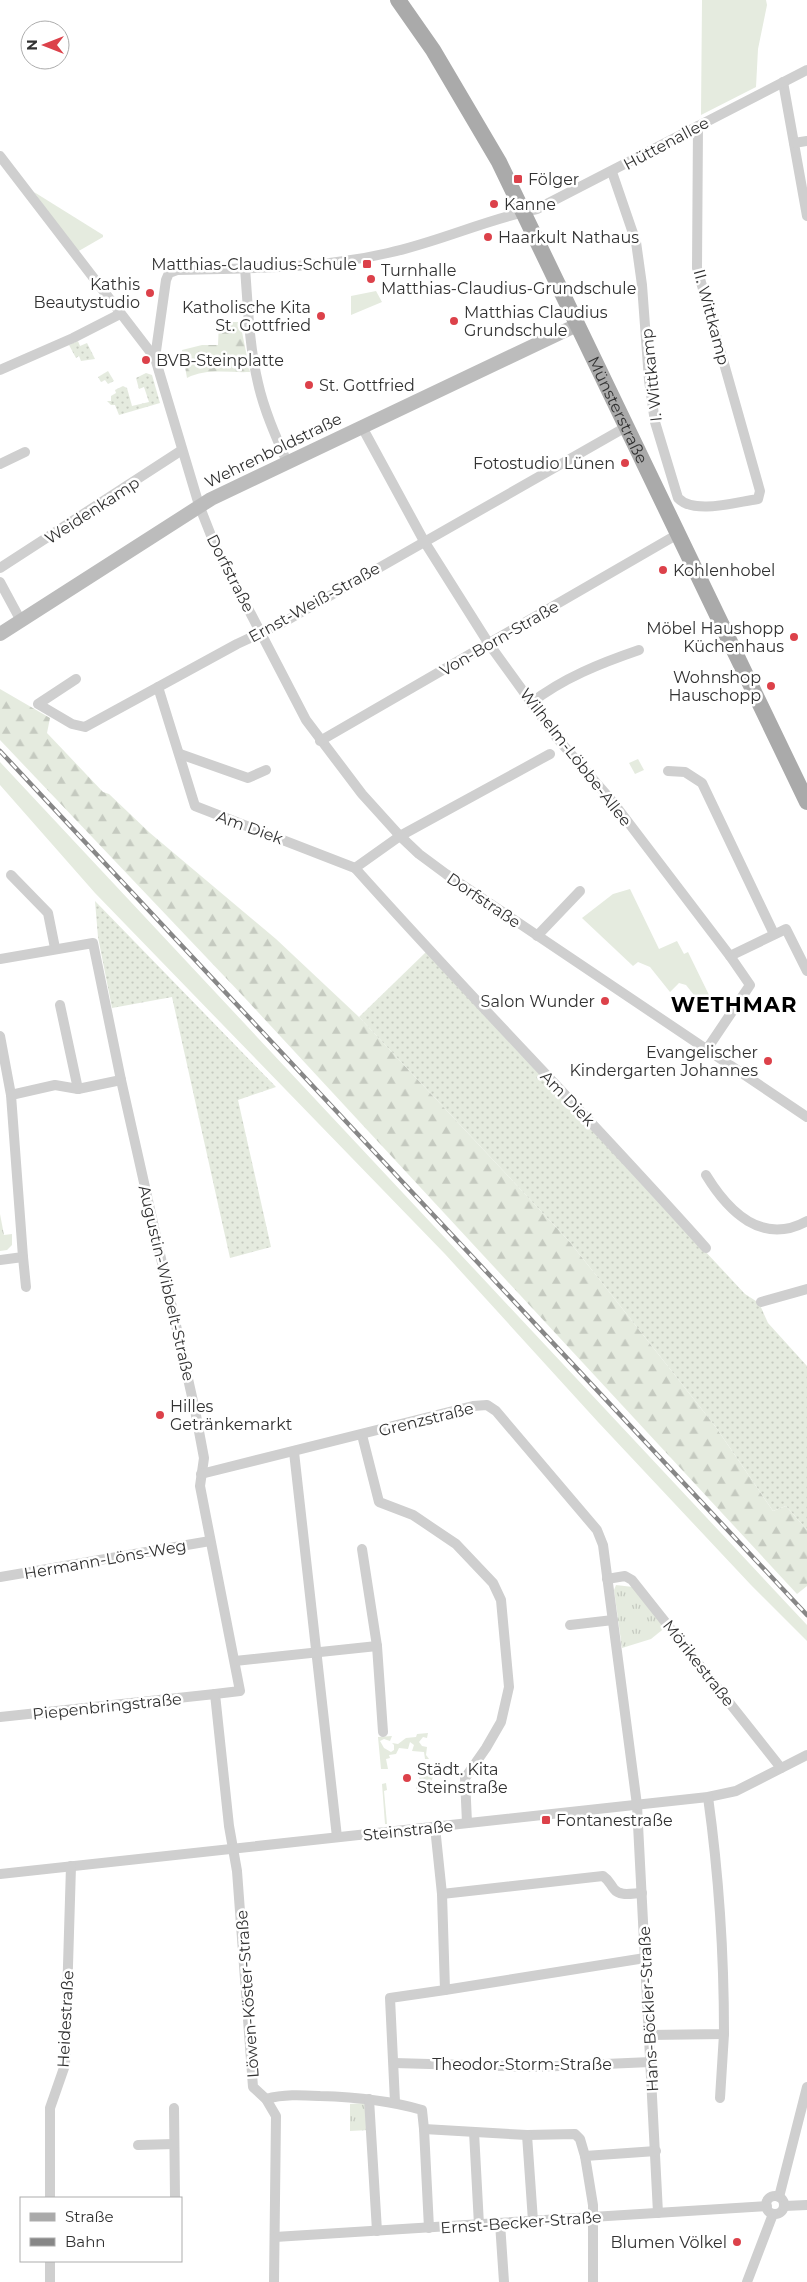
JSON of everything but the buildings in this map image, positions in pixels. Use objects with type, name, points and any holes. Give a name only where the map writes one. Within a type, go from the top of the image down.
[{"type":"main road","name":"Münsterstraße","points":[[398,0],[433,50],[472,113],[523,212],[807,802]]},
{"type":"street","name":"Hüttenallee","points":[[156,358],[166,280],[169,273],[177,270],[318,265],[366,258],[418,245],[537,209],[807,70]]},
{"type":"street","points":[[783,82],[807,212]]},
{"type":"street","name":"II. Wittkamp","points":[[698,126],[697,268],[760,491],[760,497],[755,499]]},
{"type":"street","points":[[794,143],[807,141]]},
{"type":"street","name":"Dorfstraße","points":[[0,156],[120,314],[156,358],[199,505],[228,572],[262,633],[306,720],[320,741],[362,794],[400,836],[419,854],[446,874],[807,1117]]},
{"type":"street","name":"I. Wittkamp","points":[[612,172],[636,242],[642,285],[649,380],[655,422],[678,498],[683,504],[701,507],[755,499]]},
{"type":"street","points":[[246,268],[248,321],[258,383],[273,429],[287,462]]},
{"type":"street","points":[[0,370],[73,338],[120,314]]},
{"type":"street","name":"Wehrenboldstraße","points":[[0,634],[199,505],[577,324]]},
{"type":"street","name":"Wilhelm-Löbbe-Allee","points":[[362,427],[424,541],[489,644],[572,757],[612,801],[750,985],[707,1049]]},
{"type":"street","name":"Ernst-Weiß-Straße","points":[[76,679],[38,704],[72,724],[85,727],[284,622],[626,427]]},
{"type":"street","name":"Weidenkamp","points":[[0,568],[182,450]]},
{"type":"street","points":[[0,464],[25,452]]},
{"type":"street","name":"Von-Born-Straße","points":[[320,741],[678,534]]},
{"type":"street","points":[[0,582],[21,620]]},
{"type":"street","points":[[531,702],[548,689],[571,677],[639,650]]},
{"type":"street","name":"Am Diek","points":[[158,687],[195,806],[355,868],[428,949],[615,1147],[706,1248]]},
{"type":"street","points":[[180,754],[248,778],[266,770]]},
{"type":"street","points":[[355,868],[400,836],[550,754]]},
{"type":"street","points":[[668,772],[685,772],[702,783],[774,934]]},
{"type":"street","points":[[11,875],[48,913],[55,948]]},
{"type":"street","name":"Dorfstraße","points":[[537,936],[580,891]]},
{"type":"street","points":[[730,956],[786,929],[807,971]]},
{"type":"street","name":"Augustin-Wibbelt-Straße","points":[[0,959],[55,948],[93,943],[121,1080],[189,1380],[204,1458],[200,1486],[240,1691],[215,1694]]},
{"type":"street","points":[[60,1005],[78,1089]]},
{"type":"street","points":[[0,1036],[10,1095],[26,1287]]},
{"type":"street","points":[[10,1095],[55,1086],[78,1089],[121,1080]]},
{"type":"street","points":[[706,1175],[726,1204],[743,1219],[752,1224],[763,1227],[784,1228],[807,1221]]},
{"type":"street","points":[[0,1260],[23,1256]]},
{"type":"street","points":[[761,1302],[807,1288]]},
{"type":"street","name":"Grenzstraße","points":[[201,1474],[473,1406],[487,1405],[496,1411],[597,1530],[603,1545],[637,1805]]},
{"type":"street","points":[[362,1435],[379,1502],[413,1515],[456,1544],[493,1583],[501,1600],[509,1686],[500,1722],[486,1748],[465,1778],[467,1823]]},
{"type":"street","points":[[294,1452],[337,1837]]},
{"type":"street","name":"Hermann-Löns-Weg","points":[[0,1577],[210,1541]]},
{"type":"street","points":[[362,1549],[377,1646],[383,1732]]},
{"type":"street","name":"Mörikestraße","points":[[607,1579],[625,1576],[632,1580],[781,1768]]},
{"type":"street","points":[[570,1625],[613,1620]]},
{"type":"street","points":[[235,1661],[377,1646]]},
{"type":"street","points":[[215,1694],[229,1826],[234,1849]]},
{"type":"street","name":"Piepenbringstraße","points":[[0,1717],[215,1694]]},
{"type":"street","name":"Steinstraße","points":[[0,1874],[708,1798],[736,1791],[807,1755]]},
{"type":"street","points":[[708,1798],[719,1904],[724,1986],[724,2034],[720,2098]]},
{"type":"street","name":"Hans-Böckler-Straße","points":[[637,1805],[658,2213]]},
{"type":"street","points":[[435,1827],[442,1894],[445,1990]]},
{"type":"street","name":"Löwen-Köster-Straße","points":[[234,1849],[254,2087],[266,2099],[276,2116],[274,2282]]},
{"type":"street","name":"Heidestraße","points":[[50,2197],[50,2108],[65,2065],[71,1866]]},
{"type":"street","points":[[442,1894],[603,1876],[615,1891],[621,1894],[642,1893]]},
{"type":"street","points":[[395,2102],[390,1998],[645,1958]]},
{"type":"street","points":[[649,2035],[724,2034]]},
{"type":"street","name":"Theodor-Storm-Straße","points":[[394,2063],[536,2067],[651,2062]]},
{"type":"street","points":[[770,2210],[780,2213],[781,2201],[802,2124],[807,2087]]},
{"type":"street","points":[[266,2099],[281,2095],[369,2099],[395,2102],[422,2110],[429,2228]]},
{"type":"street","points":[[369,2099],[377,2232]]},
{"type":"street","points":[[174,2108],[175,2197]]},
{"type":"street","points":[[424,2129],[527,2135],[575,2134],[580,2139],[585,2156],[593,2205],[593,2282]]},
{"type":"street","points":[[474,2132],[479,2225]]},
{"type":"street","points":[[527,2135],[533,2221]]},
{"type":"street","points":[[138,2145],[174,2144]]},
{"type":"street","points":[[585,2156],[656,2150]]},
{"type":"street","points":[[747,2282],[770,2210],[770,2198],[807,2205]]},
{"type":"street","name":"Ernst-Becker-Straße","points":[[275,2237],[658,2213],[770,2210]]},
{"type":"street","points":[[500,2223],[504,2282]]},
{"type":"street","points":[[50,2262],[50,2282]]},
{"type":"green space","points":[[702,0],[766,0],[767,5],[758,49],[756,87],[701,115]]},
{"type":"green space","points":[[34,192],[103,235],[103,237],[77,252]]},
{"type":"green space","points":[[376,291],[382,302],[351,315],[351,296]]},
{"type":"green space","points":[[219,322],[240,322],[250,372],[210,372],[187,378],[182,350],[202,345],[218,345]]},
{"type":"green space","points":[[78,341],[80,346],[87,343],[95,359],[81,361],[79,356],[76,358],[69,345]]},
{"type":"green space","points":[[108,371],[114,381],[108,384],[105,380],[101,382],[98,377]]},
{"type":"green space","points":[[146,373],[152,375],[160,403],[119,415],[115,405],[111,405],[107,401],[111,401],[111,396],[116,393],[115,390],[123,386],[127,388],[132,406],[149,402],[144,387],[139,389],[136,378]]},
{"type":"green space","points":[[0,689],[50,718],[47,733],[103,792],[109,794],[150,833],[276,939],[359,1017],[569,1241],[715,1426],[773,1511],[786,1506],[807,1530],[807,1586],[797,1594],[244,997],[0,740]]},
{"type":"green space","points":[[638,759],[644,770],[635,774],[629,763]]},
{"type":"green space","points":[[0,762],[807,1625],[807,1641],[751,1585],[598,1422],[445,1254],[95,893],[0,785]]},
{"type":"green space","points":[[630,889],[659,949],[677,941],[684,954],[688,952],[709,995],[702,1005],[686,985],[679,983],[670,992],[650,967],[638,962],[633,966],[582,918],[613,894]]},
{"type":"green space","points":[[95,901],[276,1087],[238,1100],[271,1247],[230,1258],[172,997],[112,1008],[98,937]]},
{"type":"green space","points":[[426,952],[745,1294],[759,1303],[768,1323],[807,1366],[807,1530],[786,1506],[773,1511],[715,1426],[569,1241],[359,1017]]},
{"type":"green space","points":[[0,1214],[4,1235],[12,1234],[12,1245],[7,1250],[0,1251]]},
{"type":"green space","points":[[616,1585],[633,1587],[667,1626],[651,1639],[622,1648],[614,1590]]},
{"type":"green space","points":[[428,1733],[427,1738],[423,1737],[419,1742],[422,1746],[427,1747],[426,1755],[429,1759],[425,1759],[424,1752],[412,1751],[414,1745],[410,1742],[408,1749],[399,1748],[396,1754],[389,1755],[390,1758],[386,1759],[388,1769],[381,1769],[378,1737],[392,1736],[390,1741],[384,1739],[380,1741],[384,1748],[391,1752],[394,1750],[392,1743],[398,1744],[406,1738]]},
{"type":"green space","points":[[427,1773],[428,1775],[433,1774],[432,1781],[427,1782],[424,1790],[416,1791],[416,1785],[420,1784],[419,1774]]},
{"type":"green space","points":[[386,1783],[387,1790],[384,1791],[387,1824],[385,1824],[382,1784]]},
{"type":"green space","points":[[363,2103],[367,2106],[369,2130],[350,2131],[350,2104]]},
{"type":"railway","points":[[0,751],[807,1615]]},
{"type":"place","name":"Fölger","points":[[518,179]]},
{"type":"place","name":"Kanne","points":[[494,204]]},
{"type":"place","name":"Haarkult Nathaus","points":[[488,237]]},
{"type":"place","name":"Matthias-Claudius-Schule","points":[[367,264]]},
{"type":"place","name":"Turnhalle Matthias-Claudius-Grundschule","points":[[371,279]]},
{"type":"place","name":"Kathis Beautystudio","points":[[150,293]]},
{"type":"place","name":"Katholische Kita St. Gottfried","points":[[321,316]]},
{"type":"place","name":"Matthias Claudius Grundschule","points":[[454,321]]},
{"type":"place","name":"BVB-Steinplatte","points":[[146,360]]},
{"type":"place","name":"St. Gottfried","points":[[309,385]]},
{"type":"place","name":"Fotostudio Lünen","points":[[625,463]]},
{"type":"place","name":"Kohlenhobel","points":[[663,570]]},
{"type":"place","name":"Möbel Haushopp Küchenhaus","points":[[794,637]]},
{"type":"place","name":"Wohnshop Hauschopp","points":[[771,686]]},
{"type":"place","name":"Salon Wunder","points":[[605,1001]]},
{"type":"place","name":"Evangelischer Kindergarten Johannes","points":[[768,1061]]},
{"type":"place","name":"Hilles Getränkemarkt","points":[[160,1415]]},
{"type":"place","name":"Städt. Kita Steinstraße","points":[[407,1778]]},
{"type":"place","name":"Fontanestraße","points":[[546,1820]]},
{"type":"place","name":"Blumen Völkel","points":[[737,2242]]},
{"type":"district","name":"WETHMAR","points":[[734,1005]]}]
